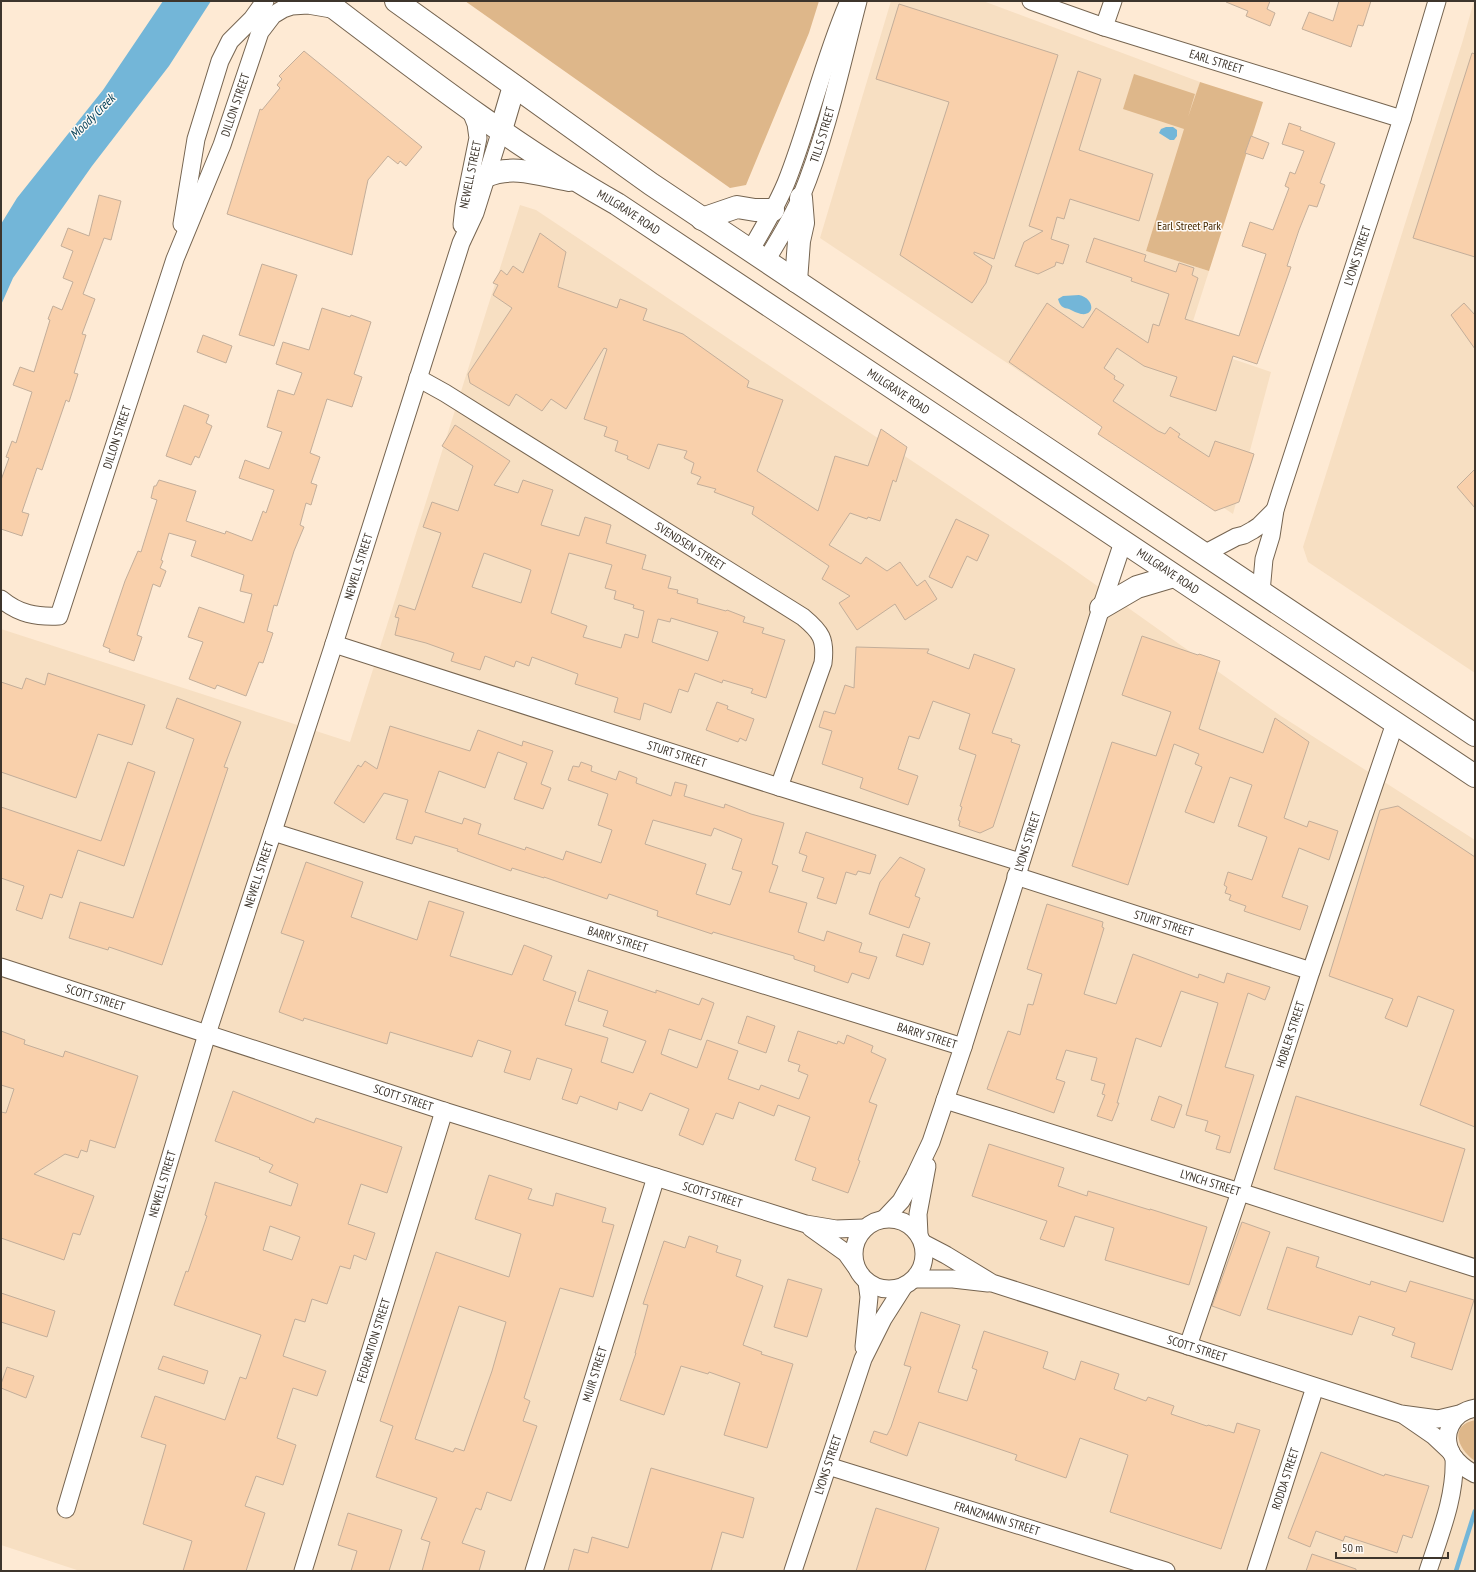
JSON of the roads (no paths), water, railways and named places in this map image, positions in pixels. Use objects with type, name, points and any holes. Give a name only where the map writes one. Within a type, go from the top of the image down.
[{"type":"main road","points":[[396,1],[702,219],[1475,735]]},
{"type":"main road","name":"MULGRAVE ROAD","points":[[331,6],[500,130],[580,183],[617,204],[1475,776]]},
{"type":"main road","points":[[500,130],[514,86]]},
{"type":"main road","points":[[486,176],[499,171],[516,170],[580,183]]},
{"type":"main road","points":[[796,281],[799,241],[803,223],[801,198]]},
{"type":"main road","points":[[702,219],[737,207],[755,210],[773,210]]},
{"type":"main road","points":[[739,286],[758,256]]},
{"type":"main road","points":[[1123,542],[1138,510]]},
{"type":"main road","points":[[1101,608],[1137,587],[1174,576]]},
{"type":"street","name":"DILLON STREET","points":[[176,259],[196,140],[215,74],[230,41],[252,19],[265,1]]},
{"type":"street","name":"TILLS STREET","points":[[758,256],[773,210],[786,182],[837,27],[849,1]]},
{"type":"street","name":"TILLS STREET","points":[[758,256],[793,214],[801,198],[818,148],[838,80],[858,1]]},
{"type":"street","name":"EARL STREET","points":[[1031,1],[1104,27],[1402,118]]},
{"type":"street","points":[[1104,27],[1112,1]]},
{"type":"street","name":"LYONS STREET","points":[[1261,592],[1264,559],[1272,536],[1275,510],[1402,118],[1437,1]]},
{"type":"street","name":"DILLON STREET","points":[[1,599],[14,608],[25,613],[38,616],[59,616],[176,259],[222,145],[260,32],[270,19],[278,12],[292,6],[304,4],[331,6]]},
{"type":"street","points":[[230,41],[237,40],[246,44],[252,54]]},
{"type":"street","name":"NEWELL STREET","points":[[460,243],[464,208],[478,138],[476,124],[470,109]]},
{"type":"street","name":"NEWELL STREET","points":[[66,1510],[207,1034],[334,644],[460,243],[475,213],[500,130]]},
{"type":"street","name":"SVENDSEN STREET","points":[[418,378],[459,401],[815,626],[821,636],[825,648],[823,663],[779,787]]},
{"type":"street","name":"LYONS STREET","points":[[1204,554],[1260,526],[1275,510]]},
{"type":"street","name":"LYONS STREET","points":[[885,1218],[901,1201],[931,1142],[963,1047],[1018,869],[1123,542]]},
{"type":"street","name":"STURT STREET","points":[[334,644],[779,787],[1311,971]]},
{"type":"street","name":"HOBLER STREET","points":[[1188,1346],[1240,1192],[1311,971],[1395,723]]},
{"type":"street","name":"BARRY STREET","points":[[273,832],[963,1047]]},
{"type":"street","name":"SCOTT STREET","points":[[1,967],[444,1111],[806,1224],[836,1229],[864,1228]]},
{"type":"street","name":"LYNCH STREET","points":[[945,1100],[1240,1192],[1475,1268]]},
{"type":"street","name":"FEDERATION STREET","points":[[303,1571],[444,1111]]},
{"type":"street","name":"LYONS STREET","points":[[921,1239],[918,1214],[931,1142]]},
{"type":"street","name":"MUIR STREET","points":[[534,1571],[656,1177]]},
{"type":"street","points":[[885,1218],[895,1219],[912,1227],[921,1239],[924,1262],[920,1271],[910,1282],[895,1289],[885,1289],[876,1287],[867,1282],[860,1275],[853,1256],[854,1246],[858,1236],[864,1228],[874,1221],[885,1218]]},
{"type":"street","name":"SCOTT STREET","points":[[806,1224],[846,1252],[856,1267]]},
{"type":"street","name":"SCOTT STREET","points":[[921,1239],[992,1283]]},
{"type":"street","name":"SCOTT STREET","points":[[910,1282],[953,1280],[992,1283],[1401,1414],[1438,1419],[1466,1412]]},
{"type":"street","name":"LYONS STREET","points":[[863,1359],[869,1297],[867,1282]]},
{"type":"street","name":"LYONS STREET","points":[[793,1571],[863,1359],[883,1319],[910,1282]]},
{"type":"street","name":"RODDA STREET","points":[[1256,1571],[1315,1387]]},
{"type":"street","points":[[1450,1505],[1454,1476],[1452,1454],[1447,1440],[1448,1431],[1453,1420],[1466,1412],[1475,1400]]},
{"type":"street","name":"SCOTT STREET","points":[[1401,1414],[1434,1436],[1463,1466],[1475,1474]]},
{"type":"street","name":"FRANZMANN STREET","points":[[828,1466],[1166,1571]]},
{"type":"street","points":[[1428,1571],[1450,1505],[1461,1485],[1468,1480],[1475,1478]]},
{"type":"water","name":"Moody Creek","points":[[163,1],[211,1],[169,66],[92,166],[13,278],[1,305],[1,224],[17,198],[103,90]]},
{"type":"water","points":[[1173,127],[1177,130],[1177,136],[1174,140],[1170,140],[1159,133],[1161,129]]},
{"type":"water","points":[[1079,295],[1084,297],[1090,303],[1091,310],[1086,314],[1080,314],[1063,307],[1058,299],[1063,296]]},
{"type":"waterway","points":[[1456,1571],[1475,1511]]},
{"type":"park label","name":"Earl Street Park","points":[[1189,226]]}]
